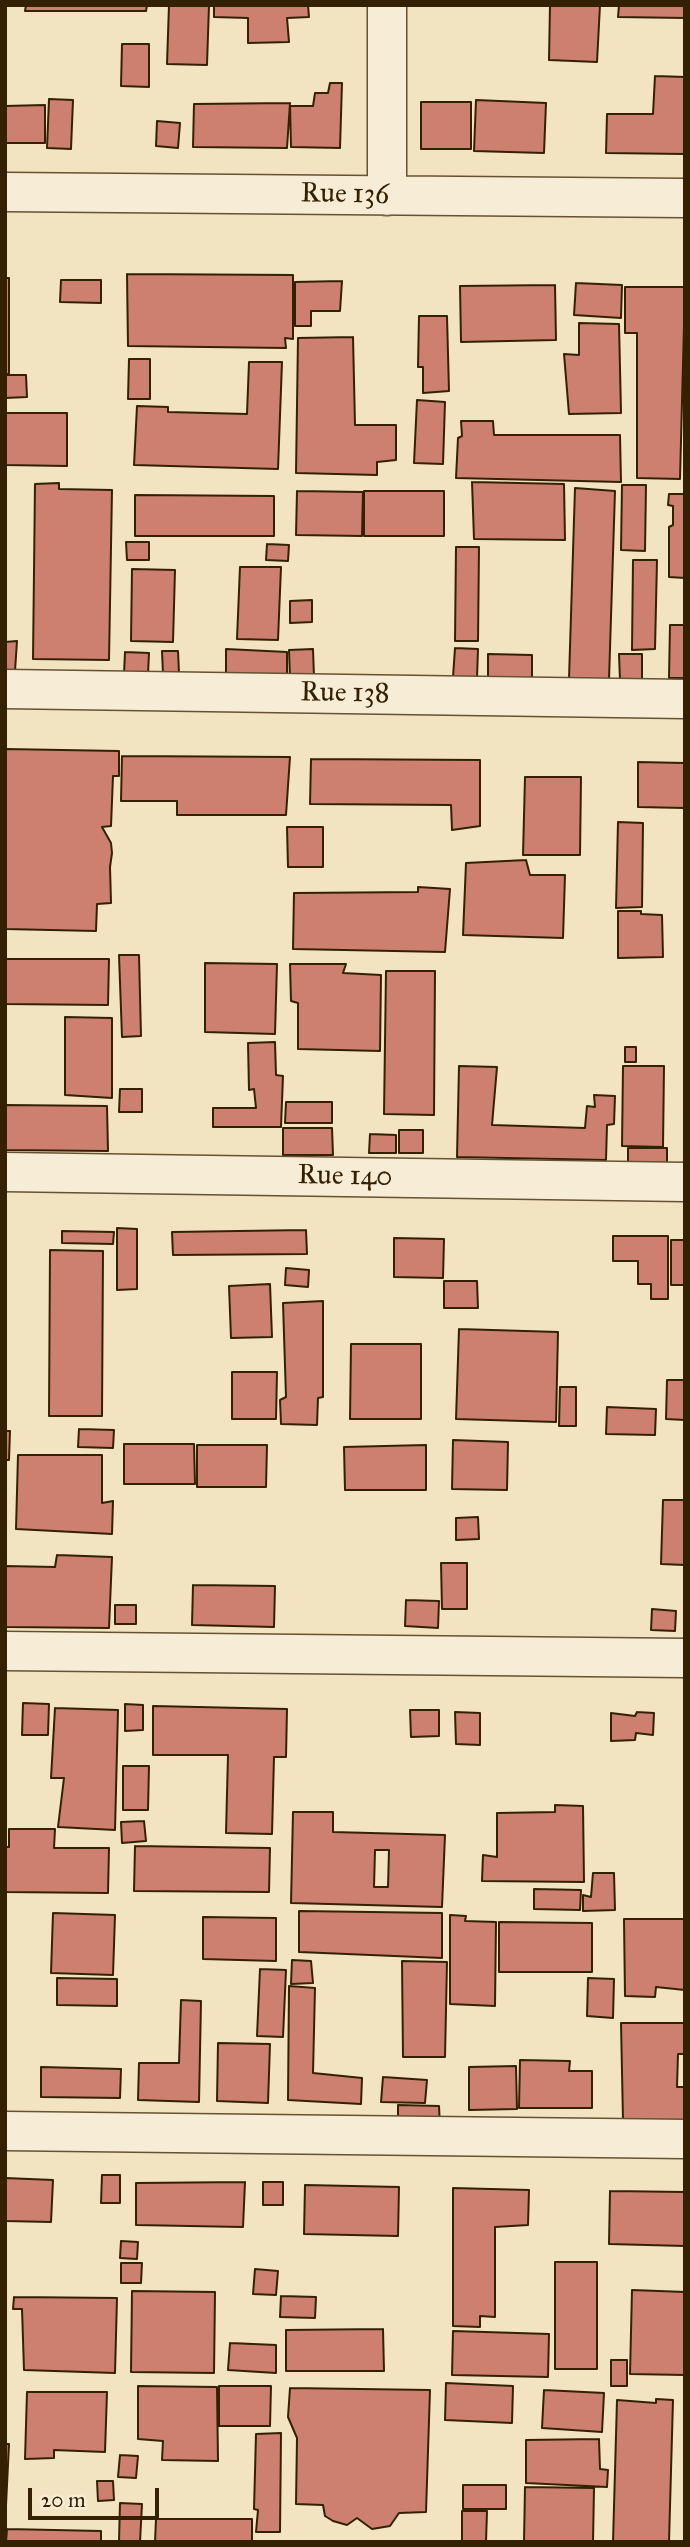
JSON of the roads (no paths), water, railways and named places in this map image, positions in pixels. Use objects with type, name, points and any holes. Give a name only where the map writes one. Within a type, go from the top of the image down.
[{"type":"street","points":[[387,5],[387,196]]},
{"type":"street","name":"Rue 136","points":[[5,192],[685,198]]},
{"type":"street","name":"Rue 138","points":[[5,689],[685,699]]},
{"type":"street","name":"Rue 140","points":[[5,1171],[685,1182]]},
{"type":"street","points":[[5,1651],[685,1658]]},
{"type":"street","points":[[5,2131],[685,2139]]}]
